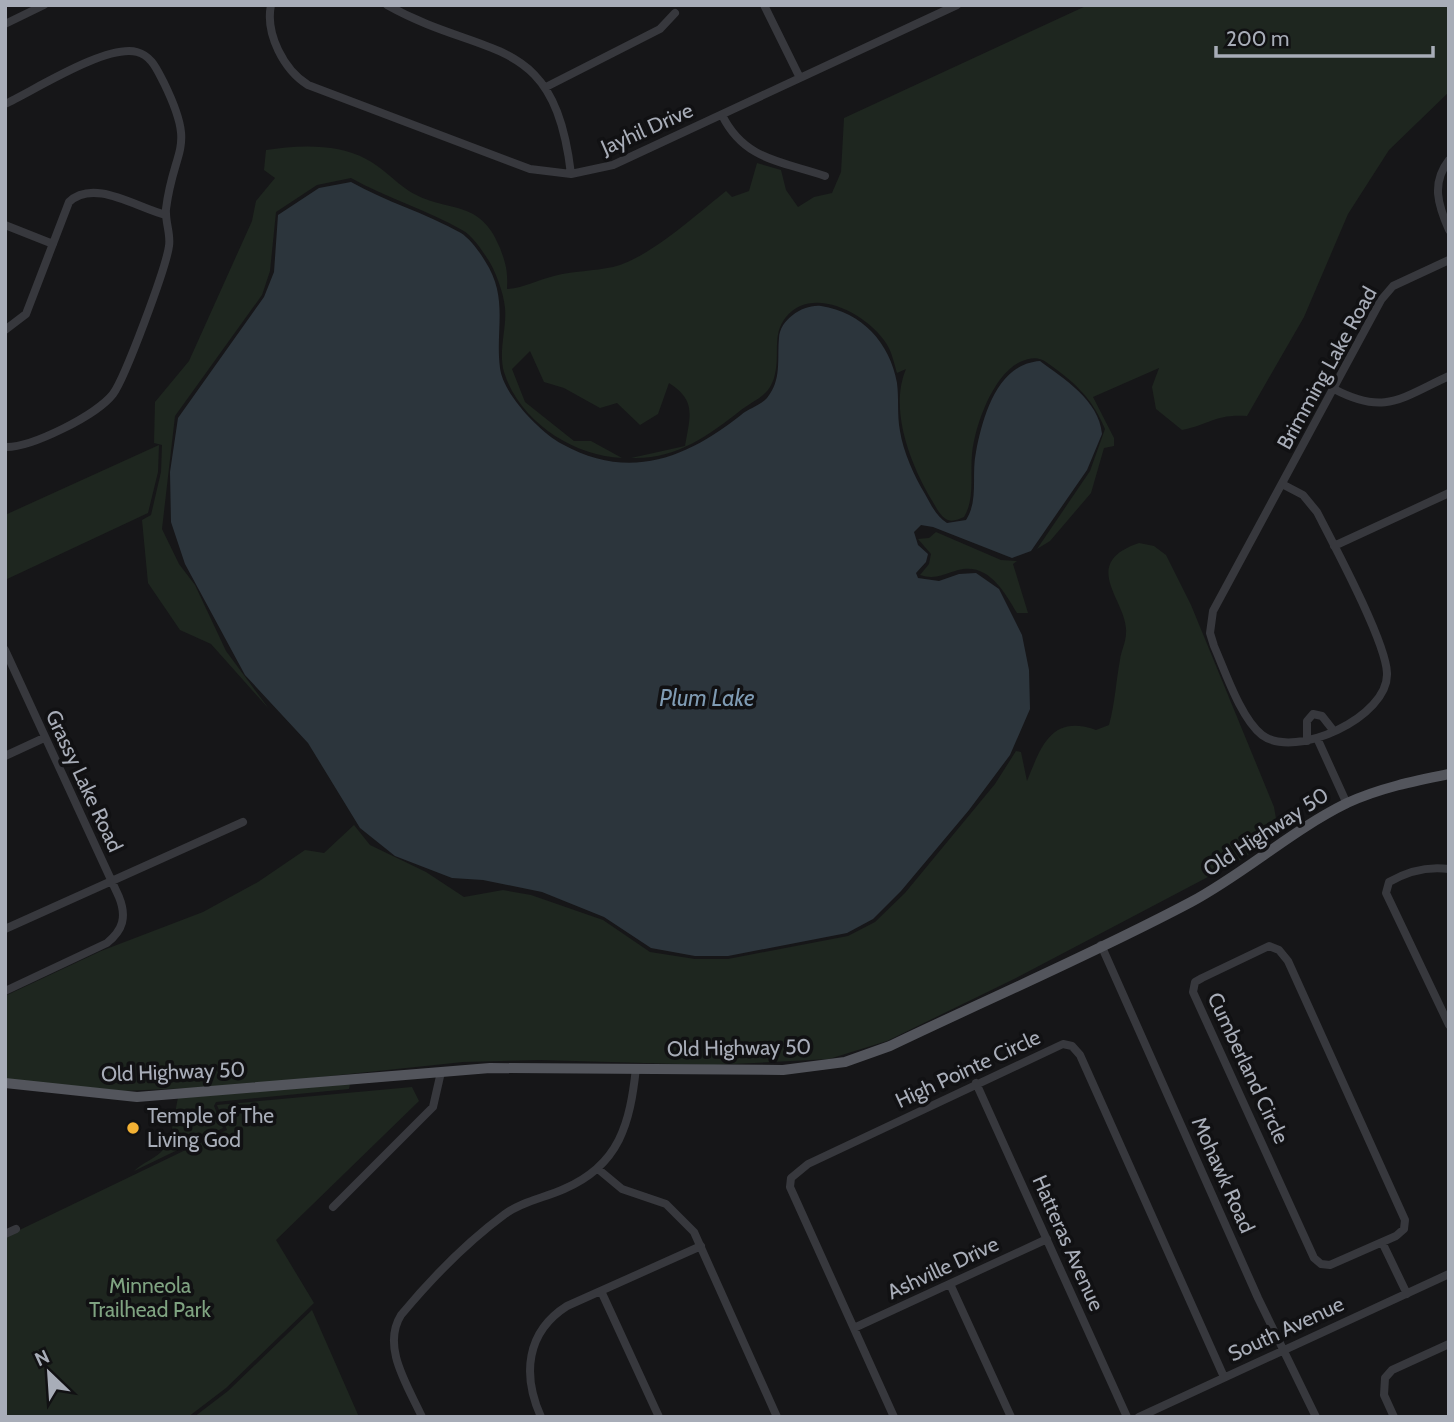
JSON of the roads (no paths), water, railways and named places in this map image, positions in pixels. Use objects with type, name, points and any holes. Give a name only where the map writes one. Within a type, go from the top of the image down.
[{"type":"main road","name":"Old Highway 50","points":[[5,1083],[137,1097],[512,1068],[783,1070],[845,1062],[890,1046],[1200,897],[1347,803],[1405,783],[1449,774]]},
{"type":"street","points":[[5,24],[44,5]]},
{"type":"street","name":"Jayhil Drive","points":[[271,5],[271,32],[284,61],[292,73],[308,85],[522,166],[545,172],[571,174],[613,165],[957,5]]},
{"type":"street","points":[[387,5],[499,51],[524,66],[547,87],[563,125],[571,174]]},
{"type":"street","points":[[764,5],[800,78]]},
{"type":"street","points":[[547,87],[660,29],[675,13]]},
{"type":"street","points":[[5,104],[115,52],[130,51],[146,56],[156,68],[173,103],[183,134],[182,151],[166,215],[169,235],[166,259],[112,396],[96,410],[76,421],[21,446],[5,447]]},
{"type":"street","points":[[722,115],[735,139],[750,150],[825,176]]},
{"type":"street","points":[[1449,160],[1439,175],[1436,192],[1449,230]]},
{"type":"street","points":[[5,330],[26,314],[69,202],[81,192],[95,191],[166,215]]},
{"type":"street","points":[[5,225],[53,244]]},
{"type":"street","name":"Brimming Lake Road","points":[[1282,484],[1309,500],[1381,646],[1388,671],[1385,690],[1374,707],[1307,741],[1276,742],[1255,729],[1210,634],[1213,611],[1282,484],[1388,290],[1449,260]]},
{"type":"street","points":[[1334,389],[1364,403],[1386,404],[1449,376]]},
{"type":"street","points":[[1334,546],[1449,493]]},
{"type":"street","name":"Grassy Lake Road","points":[[5,650],[124,912],[121,928],[107,943],[5,991]]},
{"type":"street","points":[[1307,741],[1307,721],[1313,714],[1322,716],[1333,730]]},
{"type":"street","points":[[5,756],[44,738]]},
{"type":"street","points":[[1317,738],[1347,803]]},
{"type":"street","points":[[5,929],[111,879],[243,822]]},
{"type":"street","points":[[1449,869],[1428,868],[1407,873],[1390,882],[1386,890],[1387,899],[1449,1025]]},
{"type":"street","name":"Mohawk Road","points":[[1101,945],[1258,1298],[1316,1417]]},
{"type":"street","name":"Cumberland Circle","points":[[1265,947],[1274,947],[1283,954],[1403,1213],[1404,1229],[1382,1242],[1330,1265],[1321,1264],[1314,1258],[1195,999],[1194,987],[1202,978],[1265,947]]},
{"type":"street","name":"High Pointe Circle","points":[[894,1417],[790,1188],[791,1178],[808,1164],[1063,1044],[1076,1050],[1224,1377]]},
{"type":"street","points":[[422,1417],[393,1347],[393,1331],[401,1315],[506,1213],[578,1183],[598,1169],[617,1144],[629,1119],[636,1068]]},
{"type":"street","points":[[333,1207],[433,1107],[441,1072]]},
{"type":"street","name":"Hatteras Avenue","points":[[976,1083],[1127,1417]]},
{"type":"street","points":[[598,1169],[622,1189],[666,1205],[688,1224],[701,1245],[777,1417]]},
{"type":"street","points":[[5,1234],[16,1229]]},
{"type":"street","name":"Ashville Drive","points":[[854,1328],[1047,1239]]},
{"type":"street","points":[[1382,1242],[1407,1294]]},
{"type":"street","points":[[541,1417],[529,1376],[535,1340],[558,1312],[701,1245]]},
{"type":"street","name":"South Avenue","points":[[1139,1417],[1449,1274]]},
{"type":"street","points":[[950,1284],[1011,1417]]},
{"type":"street","points":[[601,1291],[659,1417]]},
{"type":"street","points":[[1394,1417],[1384,1395],[1385,1378],[1392,1370],[1449,1344]]},
{"type":"water","name":"Plum Lake","points":[[351,182],[448,226],[464,235],[474,246],[483,257],[497,288],[500,368],[508,389],[543,431],[562,444],[587,455],[633,463],[656,460],[699,443],[720,430],[767,398],[777,377],[780,331],[794,314],[814,306],[836,309],[849,315],[861,322],[881,343],[897,383],[899,425],[906,455],[932,506],[947,523],[966,520],[970,512],[974,496],[975,461],[983,423],[994,394],[1013,371],[1025,364],[1040,361],[1087,401],[1099,422],[1102,434],[1087,470],[1031,551],[1012,558],[933,527],[921,525],[914,532],[918,545],[928,554],[926,562],[916,573],[918,578],[939,581],[959,574],[976,573],[999,589],[1022,635],[1029,670],[1030,709],[1010,755],[969,810],[901,891],[873,919],[847,933],[728,956],[695,956],[651,948],[604,917],[542,892],[483,880],[452,878],[395,856],[360,828],[308,743],[245,675],[185,564],[171,522],[170,472],[178,418],[264,297],[274,272],[278,215],[319,188]]},
{"type":"place","name":"Temple of The Living God","points":[[133,1128]]},
{"type":"park label","name":"Minneola Trailhead Park","points":[[150,1298]]}]
